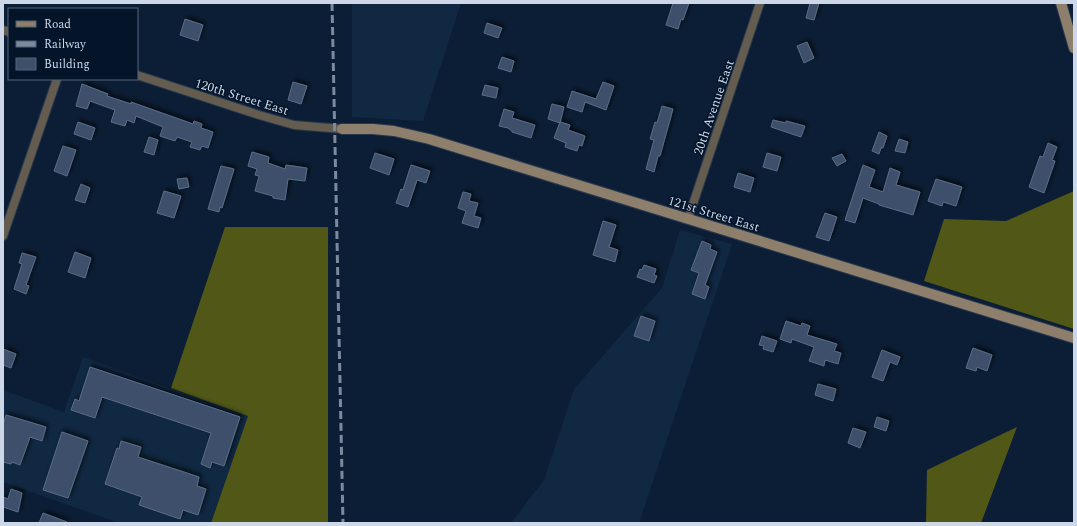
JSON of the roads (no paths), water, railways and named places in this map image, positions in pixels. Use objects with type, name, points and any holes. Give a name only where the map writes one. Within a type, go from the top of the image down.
[{"type":"street","name":"20th Avenue East","points":[[688,219],[760,3]]},
{"type":"street","points":[[1061,3],[1074,48]]},
{"type":"street","name":"120th Street East","points":[[138,75],[294,125],[342,129]]},
{"type":"street","points":[[3,236],[57,80]]},
{"type":"street","name":"121st Street East","points":[[342,129],[374,129],[394,131],[429,139],[1074,338]]},
{"type":"railway","points":[[332,3],[343,523]]}]
